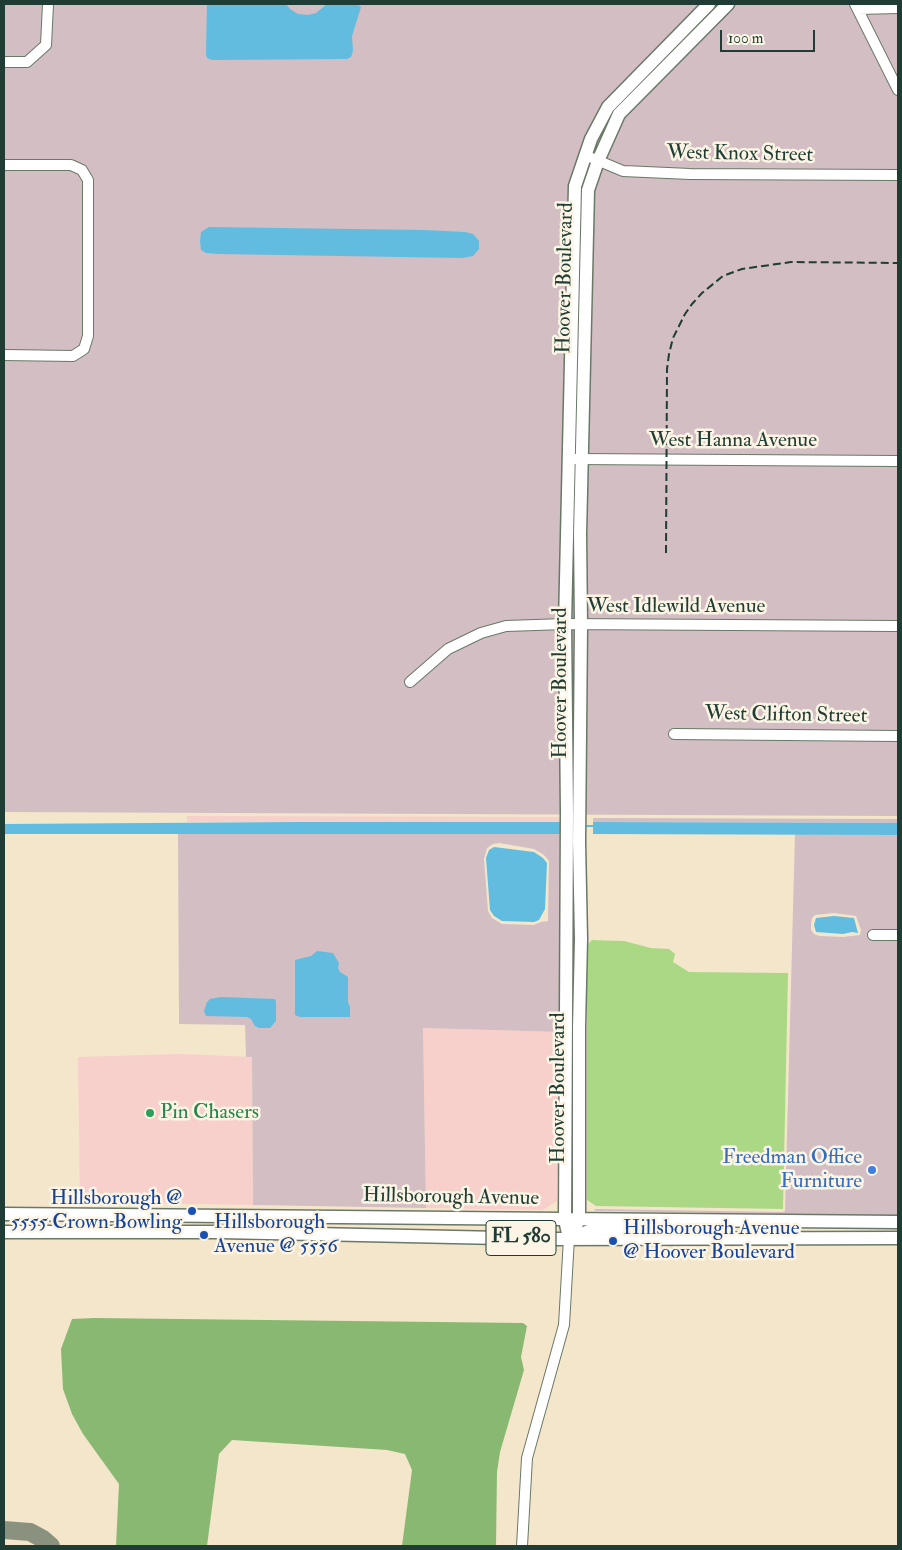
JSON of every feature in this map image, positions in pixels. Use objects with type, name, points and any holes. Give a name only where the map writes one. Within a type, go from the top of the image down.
[{"type":"main road","name":"Hoover Boulevard","points":[[569,1238],[565,1220],[567,812],[565,624],[574,186],[585,155],[608,107],[709,4]]},
{"type":"main road","name":"Hoover Boulevard","points":[[569,1238],[579,1220],[581,939],[579,842],[580,534],[588,190],[598,161],[619,114],[728,4]]},
{"type":"main road","name":"Hillsborough Avenue","points":[[4,1214],[898,1222]]},
{"type":"main road","points":[[35,1232],[37,1225],[43,1222],[113,1222],[125,1216]]},
{"type":"main road","points":[[221,1232],[245,1226],[311,1224],[322,1218]]},
{"type":"main road","points":[[569,1238],[595,1229],[681,1229],[712,1220]]},
{"type":"main road","points":[[744,1238],[759,1229],[818,1230],[834,1228],[840,1221]]},
{"type":"main road","name":"Hillsborough Avenue","points":[[4,1232],[221,1232],[569,1238],[898,1238]]},
{"type":"street","points":[[4,62],[27,62],[46,45],[48,4]]},
{"type":"street","points":[[898,8],[856,6],[898,90]]},
{"type":"street","name":"West Knox Street","points":[[585,155],[624,171],[698,174],[898,175]]},
{"type":"street","points":[[4,165],[71,165],[82,170],[88,180],[88,336],[84,349],[73,356],[4,355]]},
{"type":"street","name":"West Hanna Avenue","points":[[568,459],[898,461]]},
{"type":"street","name":"West Idlewild Avenue","points":[[410,682],[448,649],[481,633],[506,626],[565,624],[898,626]]},
{"type":"street","name":"West Clifton Street","points":[[674,734],[898,736]]},
{"type":"street","points":[[873,935],[898,935]]},
{"type":"street","points":[[522,1546],[527,1458],[564,1325],[569,1238]]},
{"type":"shaded area","points":[[4,4],[898,4],[898,816],[4,812]]},
{"type":"shaded area","points":[[187,816],[561,817],[561,822],[187,822]]},
{"type":"shaded area","points":[[593,818],[898,819],[898,823],[593,822]]},
{"type":"shaded area","points":[[178,834],[561,834],[560,1032],[423,1028],[426,1208],[253,1205],[252,1057],[246,1057],[245,1025],[179,1024]],"holes":[[[499,843],[534,849],[544,855],[549,861],[548,921],[534,925],[502,924],[492,918],[488,911],[484,859],[487,848]]]},
{"type":"shaded area","points":[[795,834],[898,835],[898,1216],[596,1211],[594,1209],[785,1211]],"holes":[[[834,913],[856,916],[861,930],[860,935],[843,937],[819,936],[811,930],[812,918],[815,915]]]},
{"type":"shaded area","points":[[423,1028],[560,1032],[557,1201],[543,1210],[426,1208]]},
{"type":"shaded area","points":[[180,1054],[252,1057],[253,1205],[80,1202],[78,1057]]},
{"type":"green space","points":[[592,940],[624,941],[651,948],[669,949],[675,954],[673,962],[689,972],[788,973],[783,1209],[596,1206],[587,1200],[587,945]]},
{"type":"green space","points":[[72,1319],[523,1323],[527,1326],[521,1357],[524,1370],[500,1452],[497,1472],[496,1546],[402,1546],[412,1470],[405,1454],[387,1450],[232,1440],[219,1454],[207,1546],[116,1546],[119,1484],[83,1434],[72,1414],[63,1389],[61,1349]]},
{"type":"water","points":[[207,4],[286,4],[298,14],[308,15],[316,13],[327,4],[357,4],[361,7],[352,36],[353,51],[351,57],[347,59],[212,60],[207,58],[206,54]]},
{"type":"water","points":[[209,227],[465,232],[473,234],[479,241],[479,249],[473,256],[462,258],[218,254],[206,253],[201,250],[201,232]]},
{"type":"water","points":[[561,822],[561,834],[4,834],[4,824]]},
{"type":"water","points":[[593,822],[898,823],[898,835],[593,834]]},
{"type":"water","points":[[494,847],[534,852],[547,863],[545,909],[539,920],[534,922],[502,921],[494,916],[490,910],[486,858],[489,850]]},
{"type":"water","points":[[834,916],[854,918],[858,933],[816,932],[814,925],[816,918]]},
{"type":"water","points":[[317,951],[333,953],[339,963],[338,968],[340,972],[348,977],[350,1017],[300,1017],[295,1015],[295,960],[311,956]]},
{"type":"water","points":[[221,997],[275,999],[276,1021],[270,1028],[259,1028],[247,1017],[206,1016],[204,1011],[207,1002],[210,999]]},
{"type":"waterway","points":[[583,826],[594,826]]},
{"type":"taxiway","points":[[4,1530],[30,1532],[51,1546]]},
{"type":"railway","points":[[666,553],[667,369],[673,338],[692,304],[723,276],[742,269],[791,262],[898,263]]},
{"type":"place","name":"Pin Chasers","points":[[150,1113]]},
{"type":"place","name":"Freedman Office Furniture","points":[[872,1170]]},
{"type":"place","name":"Hillsborough @ 5555 Crown Bowling","points":[[192,1211]]},
{"type":"place","name":"Hillsborough Avenue @ 5556","points":[[204,1235]]},
{"type":"place","name":"Hillsborough Avenue @ Hoover Boulevard","points":[[613,1241]]}]
